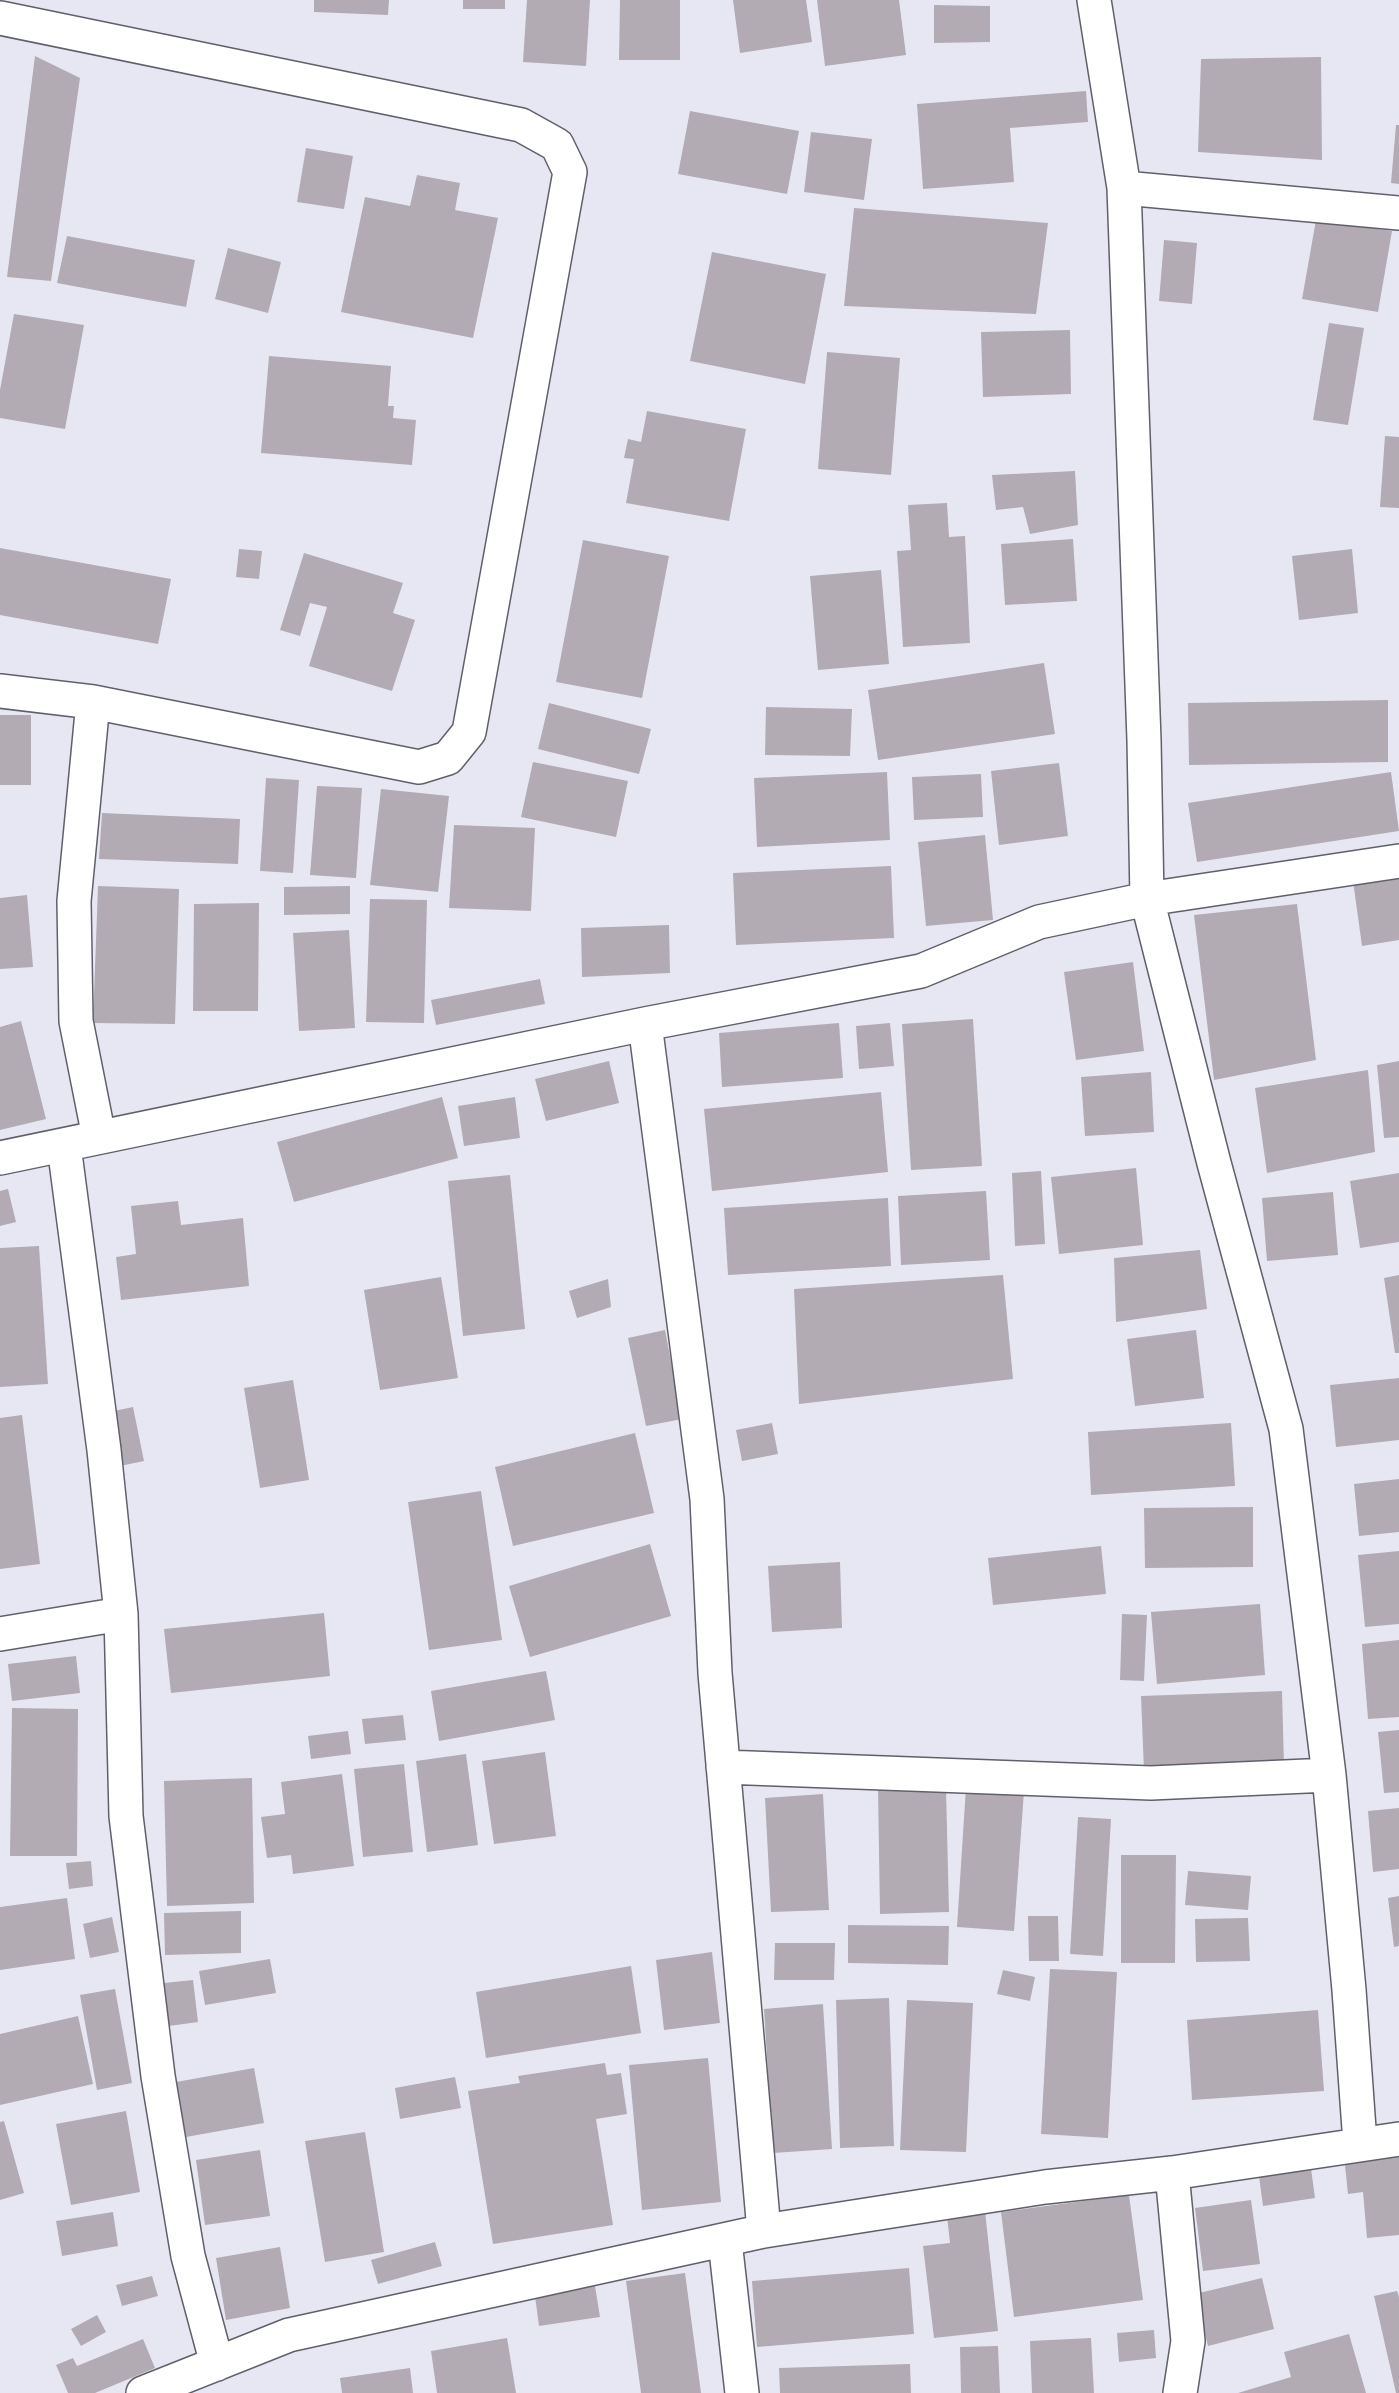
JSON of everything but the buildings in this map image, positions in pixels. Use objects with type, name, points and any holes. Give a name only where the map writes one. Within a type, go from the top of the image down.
[{"type":"street","points":[[1094,0],[1124,188],[1144,740],[1147,898],[1214,1163],[1286,1429],[1329,1775],[1349,1990],[1360,2143]]},
{"type":"street","points":[[0,18],[521,124],[556,145],[570,172],[469,732],[448,758],[419,767],[93,702],[0,691]]},
{"type":"street","points":[[1124,188],[1399,213]]},
{"type":"street","points":[[93,702],[74,901],[76,1021],[99,1137]]},
{"type":"street","points":[[0,1158],[645,1024],[921,971],[1039,922],[1147,898],[1399,861]]},
{"type":"street","points":[[645,1024],[708,1499],[715,1673],[764,2231]]},
{"type":"street","points":[[64,1146],[104,1450],[121,1614],[126,1816],[158,2076],[188,2256],[217,2364]]},
{"type":"street","points":[[0,1634],[121,1614]]},
{"type":"street","points":[[723,1767],[1151,1783],[1329,1775]]},
{"type":"street","points":[[143,2393],[289,2335],[764,2231],[1045,2187],[1172,2173],[1360,2143],[1399,2139]]},
{"type":"street","points":[[1172,2173],[1188,2341],[1180,2393]]},
{"type":"street","points":[[725,2241],[742,2393]]}]
